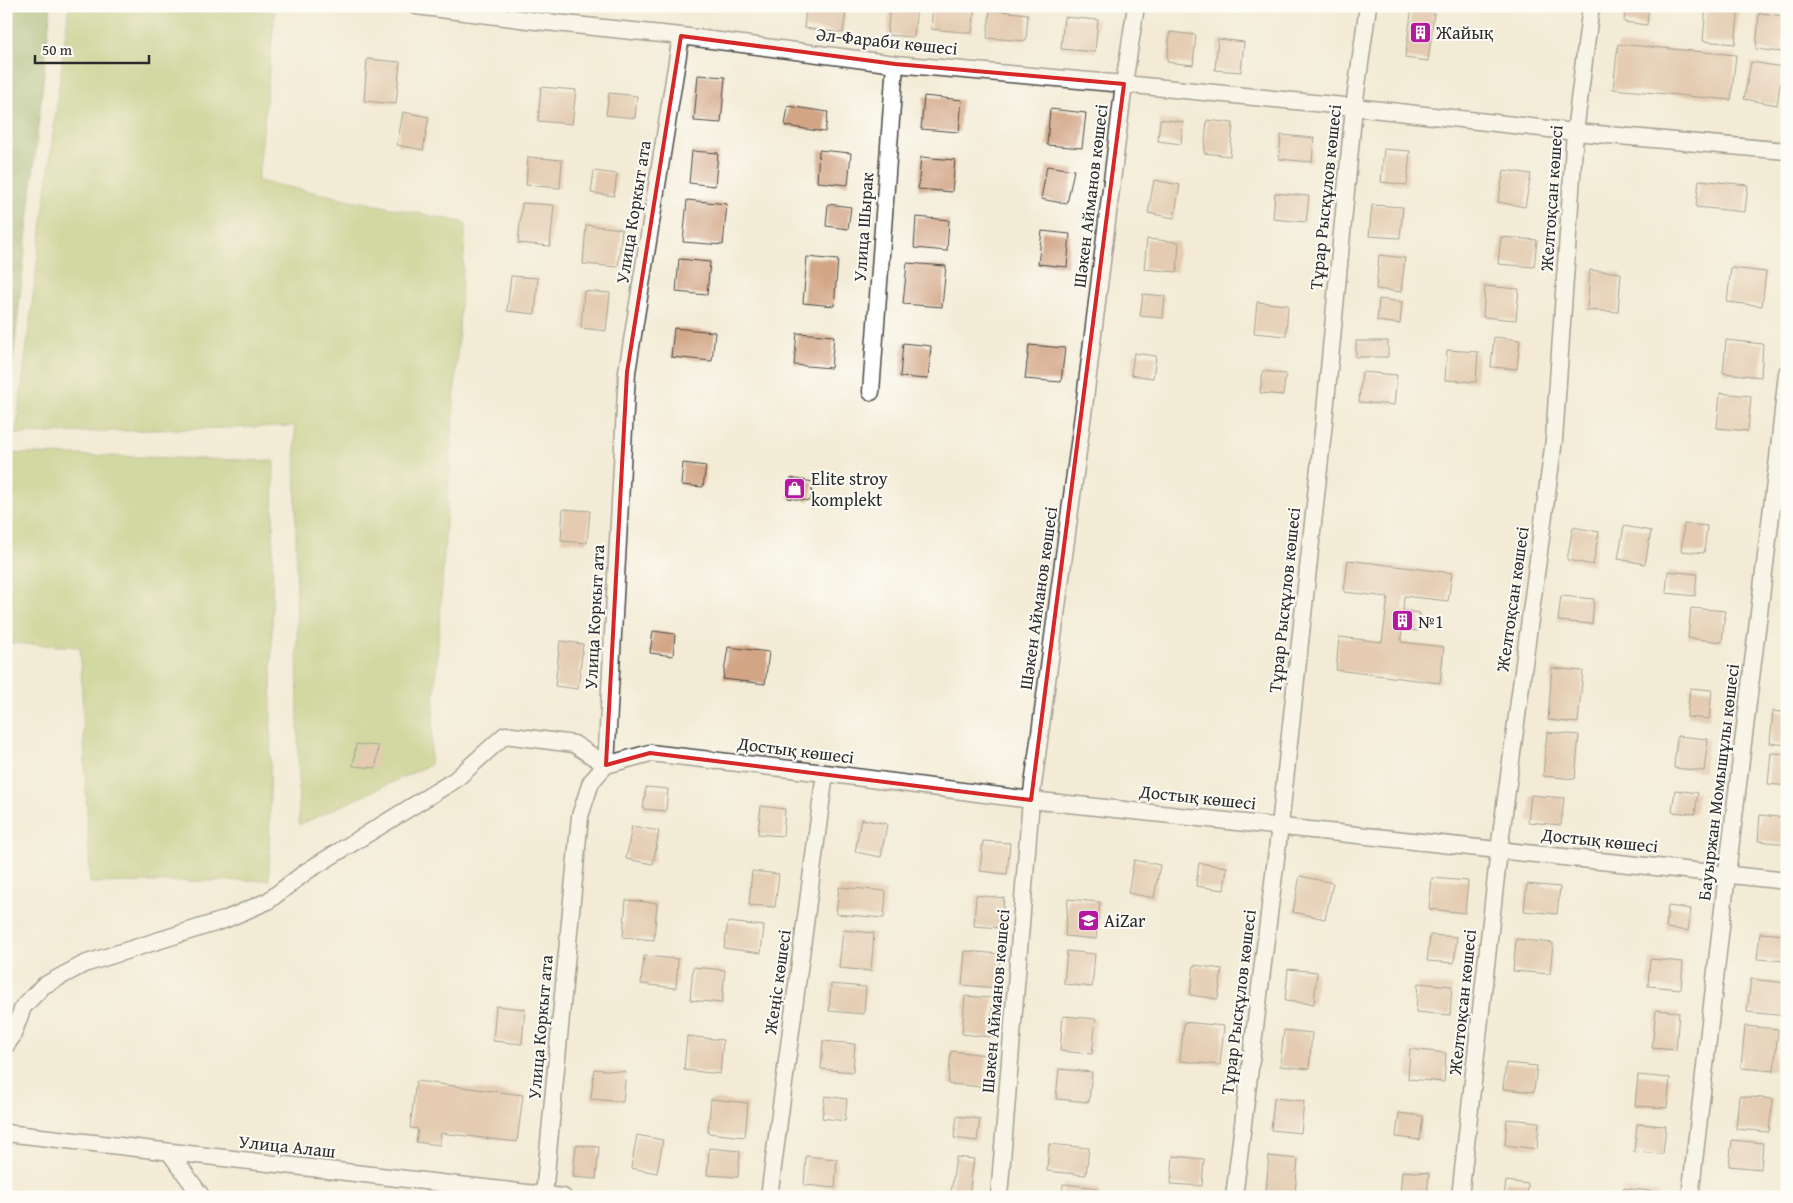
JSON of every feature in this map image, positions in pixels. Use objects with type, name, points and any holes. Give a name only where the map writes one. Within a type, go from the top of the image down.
[{"type":"street","name":"Әл-Фараби көшесі","points":[[416,6],[681,36],[895,64],[1124,84],[1575,132],[1787,151]]},
{"type":"street","name":"Шәкен Айманов көшесі","points":[[999,1197],[1031,800],[1124,84],[1136,6]]},
{"type":"street","name":"Тұрар Рысқұлов көшесі","points":[[1234,1197],[1280,826],[1323,432],[1354,107],[1368,6]]},
{"type":"street","name":"Желтоқсан көшесі","points":[[1460,1197],[1499,850],[1554,440],[1575,132],[1591,6]]},
{"type":"street","name":"Улица Коркыт ата","points":[[544,1195],[580,816],[591,782],[606,765],[627,372],[681,36]]},
{"type":"street","name":"Улица Шырак","points":[[871,392],[895,64]]},
{"type":"street","name":"Бауыржан Момышұлы көшесі","points":[[1690,1197],[1787,373]]},
{"type":"street","points":[[6,1045],[12,1037],[23,1007],[43,986],[84,964],[224,920],[268,901],[307,871],[456,780],[505,735],[574,744],[606,765]]},
{"type":"street","name":"Достық көшесі","points":[[606,765],[650,753],[825,773],[1031,800],[1787,881]]},
{"type":"street","name":"Жеңіс көшесі","points":[[769,1197],[825,773]]},
{"type":"street","name":"Улица Алаш","points":[[6,1133],[484,1192],[563,1197]]},
{"type":"street","points":[[170,1153],[202,1197]]},
{"type":"highlighted area","points":[[681,36],[895,64],[1124,84],[1031,800],[650,753],[606,765],[627,372]]},
{"type":"green space","points":[[6,6],[51,6],[6,428]]},
{"type":"green space","points":[[69,6],[226,6],[275,12],[258,181],[466,223],[430,765],[299,825],[295,426],[16,434]]},
{"type":"green space","points":[[6,453],[274,461],[269,880],[90,883],[80,647],[6,643]]},
{"type":"building","points":[[890,6],[917,6],[914,37],[887,35]]},
{"type":"building","points":[[933,6],[975,6],[972,33],[931,29]]},
{"type":"building","name":"Жайық","points":[[1412,6],[1435,6],[1428,61],[1405,58]]},
{"type":"building","points":[[1625,6],[1649,6],[1647,25],[1624,22]]},
{"type":"building","points":[[1706,6],[1739,6],[1735,44],[1703,41]]},
{"type":"building","points":[[806,7],[846,11],[843,33],[804,28]]},
{"type":"building","points":[[990,10],[1028,14],[1026,41],[987,38]]},
{"type":"building","points":[[1759,13],[1786,16],[1782,52],[1756,49]]},
{"type":"building","points":[[1064,17],[1098,20],[1095,52],[1061,49]]},
{"type":"building","points":[[1170,32],[1196,35],[1193,65],[1167,62]]},
{"type":"building","points":[[1218,39],[1244,42],[1241,72],[1215,70]]},
{"type":"building","points":[[1618,44],[1736,55],[1731,100],[1613,89]]},
{"type":"building","points":[[367,59],[400,62],[396,104],[364,101]]},
{"type":"building","points":[[1751,62],[1783,67],[1777,105],[1744,99]]},
{"type":"building","points":[[698,75],[725,77],[721,123],[694,121]]},
{"type":"building","points":[[541,87],[576,90],[572,124],[538,121]]},
{"type":"building","points":[[609,93],[637,96],[635,118],[606,115]]},
{"type":"building","points":[[924,96],[962,100],[959,132],[921,129]]},
{"type":"building","points":[[788,106],[828,112],[825,132],[785,126]]},
{"type":"building","points":[[1050,109],[1086,113],[1082,148],[1047,145]]},
{"type":"building","points":[[403,112],[429,117],[423,150],[397,145]]},
{"type":"building","points":[[1160,119],[1183,122],[1181,144],[1158,141]]},
{"type":"building","points":[[1207,120],[1233,123],[1230,156],[1204,153]]},
{"type":"building","points":[[1281,135],[1314,138],[1312,162],[1279,159]]},
{"type":"building","points":[[1384,149],[1410,151],[1407,185],[1381,182]]},
{"type":"building","points":[[819,150],[851,153],[848,185],[817,182]]},
{"type":"building","points":[[692,151],[718,153],[715,186],[689,183]]},
{"type":"building","points":[[528,157],[562,160],[560,188],[526,185]]},
{"type":"building","points":[[921,157],[955,160],[952,192],[918,189]]},
{"type":"building","points":[[1047,166],[1074,170],[1067,204],[1041,199]]},
{"type":"building","points":[[1504,170],[1531,174],[1525,207],[1498,202]]},
{"type":"building","points":[[594,171],[617,174],[614,196],[591,193]]},
{"type":"building","points":[[1154,180],[1180,185],[1174,218],[1148,213]]},
{"type":"building","points":[[1699,180],[1748,185],[1745,212],[1696,207]]},
{"type":"building","points":[[1275,193],[1309,196],[1306,222],[1273,219]]},
{"type":"building","points":[[687,200],[727,204],[723,245],[683,242]]},
{"type":"building","points":[[522,203],[554,205],[550,246],[518,243]]},
{"type":"building","points":[[828,204],[851,207],[848,229],[826,226]]},
{"type":"building","points":[[1372,205],[1403,207],[1400,238],[1369,236]]},
{"type":"building","points":[[916,217],[949,220],[947,251],[914,248]]},
{"type":"building","points":[[586,225],[622,229],[618,267],[583,264]]},
{"type":"building","points":[[1042,231],[1070,234],[1067,267],[1038,264]]},
{"type":"building","points":[[1501,237],[1537,240],[1534,267],[1498,264]]},
{"type":"building","points":[[1147,239],[1179,242],[1177,272],[1144,269]]},
{"type":"building","points":[[1379,255],[1405,258],[1401,292],[1376,289]]},
{"type":"building","points":[[807,257],[838,260],[834,306],[803,303]]},
{"type":"building","points":[[679,259],[710,262],[707,295],[676,292]]},
{"type":"building","points":[[907,263],[946,266],[942,307],[903,304]]},
{"type":"building","points":[[1731,268],[1766,272],[1762,306],[1727,302]]},
{"type":"building","points":[[1590,270],[1621,273],[1618,312],[1587,310]]},
{"type":"building","points":[[511,276],[538,278],[535,314],[507,311]]},
{"type":"building","points":[[1485,286],[1519,289],[1516,320],[1483,317]]},
{"type":"building","points":[[584,291],[610,293],[606,331],[581,328]]},
{"type":"building","points":[[1143,294],[1165,296],[1163,318],[1140,316]]},
{"type":"building","points":[[1379,299],[1402,302],[1400,324],[1377,321]]},
{"type":"building","points":[[1257,302],[1288,305],[1286,336],[1254,333]]},
{"type":"building","points":[[674,328],[715,332],[712,361],[671,357]]},
{"type":"building","points":[[797,333],[834,336],[831,368],[794,365]]},
{"type":"building","points":[[1494,337],[1520,340],[1517,369],[1491,367]]},
{"type":"building","points":[[1726,340],[1763,344],[1761,377],[1723,373]]},
{"type":"building","points":[[1356,341],[1388,341],[1388,357],[1356,357]]},
{"type":"building","points":[[903,343],[931,346],[928,379],[900,377]]},
{"type":"building","points":[[1029,345],[1065,348],[1061,382],[1025,379]]},
{"type":"building","points":[[1447,350],[1478,352],[1476,382],[1445,380]]},
{"type":"building","points":[[1134,353],[1156,356],[1153,378],[1131,375]]},
{"type":"building","points":[[1263,371],[1286,374],[1283,395],[1260,393]]},
{"type":"building","points":[[1362,372],[1397,375],[1394,405],[1359,402]]},
{"type":"building","points":[[1720,393],[1751,396],[1748,431],[1717,428]]},
{"type":"building","points":[[683,463],[706,466],[703,487],[681,485]]},
{"type":"building","points":[[791,478],[813,482],[810,501],[788,498]]},
{"type":"building","points":[[563,509],[590,511],[587,543],[561,541]]},
{"type":"building","points":[[1684,524],[1707,526],[1704,553],[1681,551]]},
{"type":"building","points":[[1624,526],[1651,531],[1645,564],[1618,559]]},
{"type":"building","points":[[1573,527],[1599,532],[1593,565],[1567,560]]},
{"type":"building","name":"№1","points":[[1348,560],[1452,573],[1448,601],[1404,596],[1403,611],[1420,613],[1418,631],[1402,629],[1401,642],[1444,647],[1440,683],[1336,670],[1339,637],[1382,642],[1388,597],[1344,592]]},
{"type":"building","points":[[1668,571],[1697,574],[1695,596],[1666,593]]},
{"type":"building","points":[[1561,596],[1594,599],[1592,624],[1558,621]]},
{"type":"building","points":[[1691,608],[1725,611],[1722,642],[1688,638]]},
{"type":"building","points":[[653,631],[675,634],[673,656],[650,653]]},
{"type":"building","points":[[560,641],[583,644],[578,689],[555,686]]},
{"type":"building","points":[[728,647],[769,652],[765,684],[723,679]]},
{"type":"building","points":[[1552,668],[1583,671],[1578,723],[1548,720]]},
{"type":"building","points":[[1690,688],[1712,690],[1709,719],[1687,717]]},
{"type":"building","points":[[1773,711],[1787,713],[1787,745],[1770,743]]},
{"type":"building","points":[[1547,732],[1579,735],[1575,779],[1543,776]]},
{"type":"building","points":[[1677,736],[1708,739],[1704,771],[1674,768]]},
{"type":"building","points":[[356,744],[378,746],[376,768],[353,766]]},
{"type":"building","points":[[1771,753],[1787,754],[1787,786],[1768,784]]},
{"type":"building","points":[[646,787],[668,789],[666,811],[643,809]]},
{"type":"building","points":[[1675,790],[1698,793],[1695,814],[1672,812]]},
{"type":"building","points":[[1531,795],[1564,798],[1561,825],[1528,822]]},
{"type":"building","points":[[761,806],[785,809],[783,836],[758,834]]},
{"type":"building","points":[[1760,815],[1787,818],[1787,844],[1758,841]]},
{"type":"building","points":[[861,819],[887,824],[881,857],[855,852]]},
{"type":"building","points":[[632,826],[659,831],[653,864],[626,859]]},
{"type":"building","points":[[983,841],[1010,843],[1007,874],[980,871]]},
{"type":"building","points":[[1134,860],[1160,865],[1154,898],[1128,893]]},
{"type":"building","points":[[1199,863],[1227,867],[1224,890],[1196,886]]},
{"type":"building","points":[[752,871],[779,874],[775,907],[749,905]]},
{"type":"building","points":[[1300,876],[1333,883],[1325,919],[1293,912]]},
{"type":"building","points":[[1432,878],[1468,881],[1465,913],[1429,909]]},
{"type":"building","points":[[1527,884],[1560,887],[1557,914],[1524,911]]},
{"type":"building","points":[[839,887],[886,891],[884,918],[836,914]]},
{"type":"building","points":[[976,895],[1004,898],[1001,928],[974,926]]},
{"type":"building","points":[[1068,899],[1100,902],[1096,939],[1065,936]]},
{"type":"building","points":[[626,900],[657,903],[654,940],[623,937]]},
{"type":"building","points":[[1668,906],[1691,909],[1688,931],[1666,928]]},
{"type":"building","points":[[728,922],[764,926],[761,953],[724,948]]},
{"type":"building","points":[[843,930],[874,933],[871,971],[839,968]]},
{"type":"building","points":[[1760,933],[1787,935],[1787,961],[1757,959]]},
{"type":"building","points":[[1430,935],[1457,937],[1454,963],[1427,961]]},
{"type":"building","points":[[1516,939],[1553,943],[1550,974],[1513,971]]},
{"type":"building","points":[[965,951],[1000,954],[997,988],[962,985]]},
{"type":"building","points":[[1067,951],[1095,954],[1092,987],[1064,984]]},
{"type":"building","points":[[644,956],[678,959],[676,988],[641,984]]},
{"type":"building","points":[[1650,959],[1683,962],[1681,989],[1648,986]]},
{"type":"building","points":[[1194,965],[1222,969],[1218,999],[1190,995]]},
{"type":"building","points":[[693,967],[725,970],[722,1003],[690,1000]]},
{"type":"building","points":[[1288,969],[1317,972],[1314,1004],[1285,1001]]},
{"type":"building","points":[[1751,979],[1787,983],[1787,1016],[1747,1012]]},
{"type":"building","points":[[1418,983],[1452,986],[1450,1015],[1416,1012]]},
{"type":"building","points":[[831,984],[866,987],[864,1014],[829,1011]]},
{"type":"building","points":[[965,996],[993,998],[990,1037],[962,1034]]},
{"type":"building","points":[[496,1006],[525,1009],[522,1044],[493,1041]]},
{"type":"building","points":[[1656,1010],[1679,1012],[1676,1050],[1652,1048]]},
{"type":"building","points":[[1063,1016],[1096,1019],[1092,1054],[1060,1051]]},
{"type":"building","points":[[1184,1022],[1224,1026],[1220,1065],[1180,1061]]},
{"type":"building","points":[[1745,1026],[1778,1029],[1774,1071],[1741,1068]]},
{"type":"building","points":[[1284,1030],[1312,1033],[1309,1069],[1280,1066]]},
{"type":"building","points":[[687,1036],[723,1040],[720,1074],[684,1070]]},
{"type":"building","points":[[823,1041],[855,1044],[853,1072],[821,1069]]},
{"type":"building","points":[[1410,1049],[1446,1053],[1444,1082],[1408,1079]]},
{"type":"building","points":[[951,1051],[987,1055],[984,1087],[948,1084]]},
{"type":"building","points":[[1506,1063],[1537,1066],[1534,1092],[1503,1089]]},
{"type":"building","points":[[594,1069],[626,1072],[623,1102],[591,1099]]},
{"type":"building","points":[[1059,1069],[1092,1072],[1089,1102],[1056,1099]]},
{"type":"building","points":[[1638,1075],[1670,1078],[1667,1108],[1635,1106]]},
{"type":"building","points":[[416,1081],[523,1095],[517,1142],[441,1133],[440,1145],[416,1142],[418,1129],[410,1128]]},
{"type":"building","points":[[825,1096],[847,1099],[845,1121],[822,1118]]},
{"type":"building","points":[[1739,1096],[1773,1099],[1769,1132],[1736,1129]]},
{"type":"building","points":[[1274,1098],[1304,1101],[1301,1133],[1271,1130]]},
{"type":"building","points":[[711,1099],[748,1103],[745,1137],[708,1133]]},
{"type":"building","points":[[1399,1113],[1423,1116],[1420,1140],[1396,1137]]},
{"type":"building","points":[[957,1116],[980,1119],[977,1141],[954,1138]]},
{"type":"building","points":[[1507,1119],[1539,1122],[1537,1149],[1505,1145]]},
{"type":"building","points":[[1637,1124],[1666,1126],[1663,1154],[1634,1152]]},
{"type":"building","points":[[637,1135],[663,1140],[657,1173],[631,1168]]},
{"type":"building","points":[[1732,1140],[1763,1143],[1761,1169],[1729,1166]]},
{"type":"building","points":[[1049,1144],[1089,1148],[1086,1175],[1047,1171]]},
{"type":"building","points":[[576,1145],[599,1147],[596,1179],[573,1177]]},
{"type":"building","points":[[709,1148],[740,1151],[738,1177],[707,1175]]},
{"type":"building","points":[[806,1156],[837,1159],[835,1188],[804,1185]]},
{"type":"building","points":[[1173,1156],[1204,1159],[1202,1186],[1171,1184]]},
{"type":"building","points":[[1269,1156],[1298,1159],[1295,1193],[1266,1191]]},
{"type":"building","points":[[956,1157],[974,1159],[969,1195],[951,1193]]},
{"type":"building","points":[[1402,1171],[1429,1173],[1427,1197],[1400,1197]]},
{"type":"building","points":[[1506,1181],[1528,1184],[1527,1197],[1504,1197]]},
{"type":"building","points":[[1063,1184],[1099,1188],[1098,1197],[1062,1197]]},
{"type":"building","points":[[1623,1188],[1659,1192],[1659,1197],[1622,1197]]},
{"type":"place","name":"Жайық","points":[[1420,32]]},
{"type":"place","name":"Elite stroy komplekt","points":[[795,488]]},
{"type":"place","name":"№1","points":[[1402,621]]},
{"type":"place","name":"AiZar","points":[[1088,920]]}]
